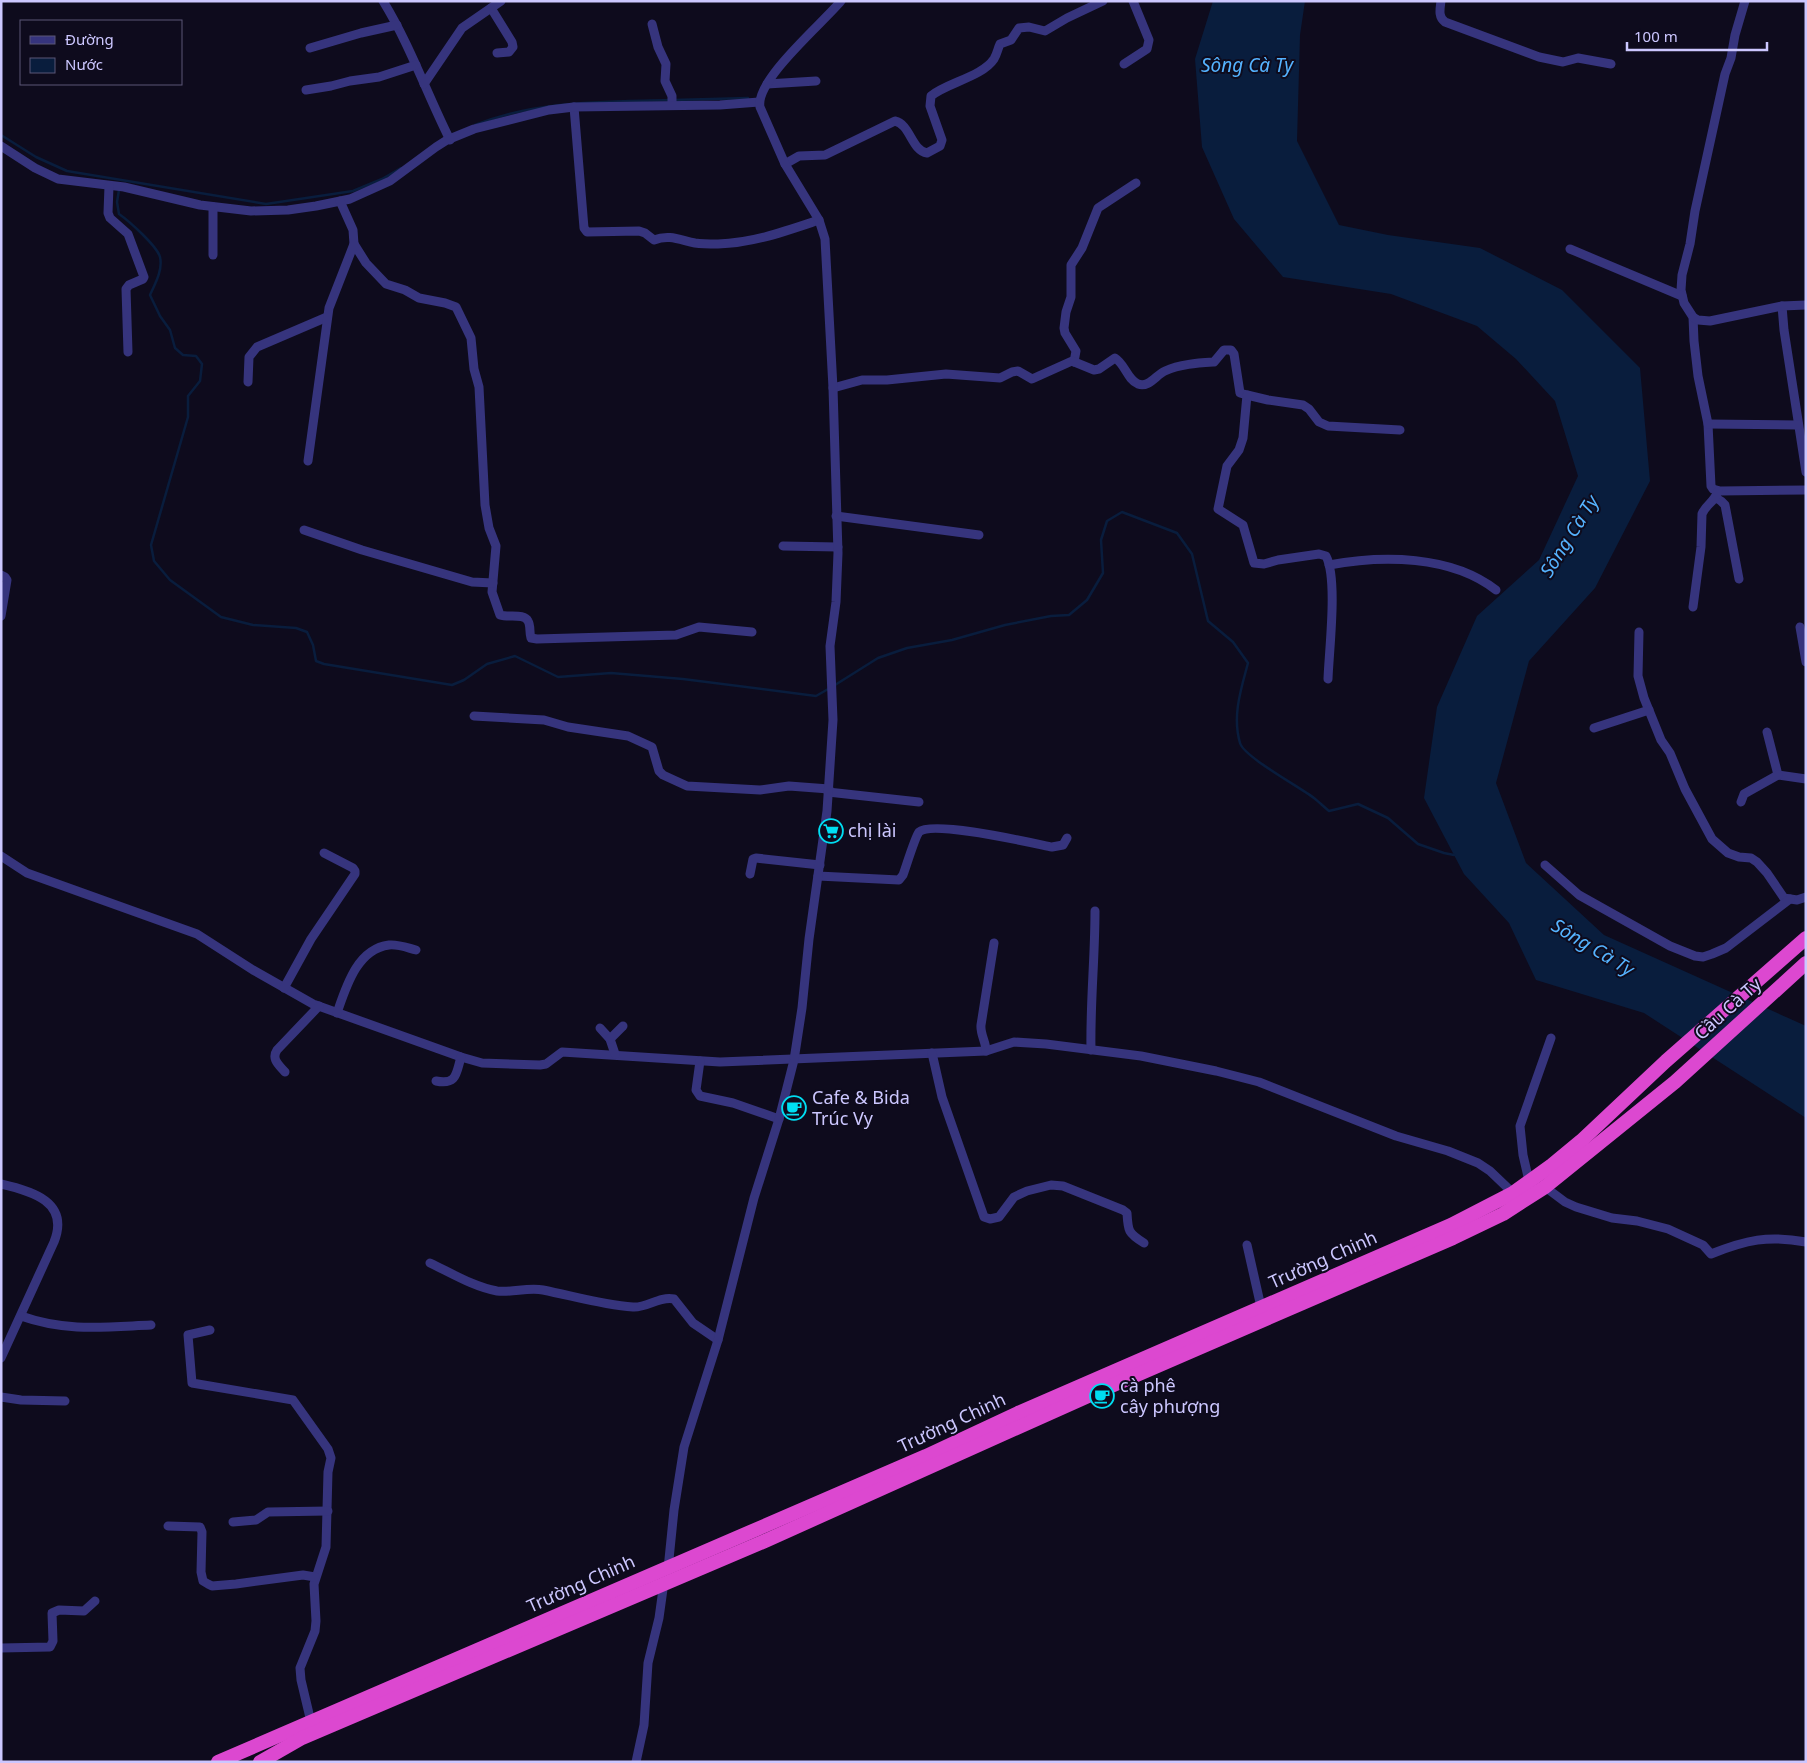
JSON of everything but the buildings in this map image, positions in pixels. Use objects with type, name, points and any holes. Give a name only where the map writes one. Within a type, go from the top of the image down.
[{"type":"highway","name":"Cầu Cà Ty","points":[[1666,1061],[1806,938]]},
{"type":"highway","name":"Cầu Cà Ty","points":[[1675,1082],[1806,963]]},
{"type":"highway","name":"Trường Chinh","points":[[218,1762],[669,1566],[808,1508],[1018,1413],[1450,1225],[1513,1193],[1530,1181],[1581,1141],[1666,1061]]},
{"type":"highway","name":"Trường Chinh","points":[[260,1762],[302,1738],[662,1586],[1088,1396],[1453,1238],[1503,1214],[1545,1187],[1675,1082]]},
{"type":"street","points":[[383,1],[397,25],[447,134]]},
{"type":"street","points":[[424,84],[462,28],[501,1]]},
{"type":"street","points":[[636,1762],[644,1726],[648,1663],[659,1618],[662,1586],[669,1566],[682,1453],[718,1340],[754,1198],[779,1119],[794,1060],[829,790],[833,720],[830,646],[836,602],[838,547],[833,388],[826,256],[823,230],[819,220],[784,164],[759,102],[766,84],[841,1]]},
{"type":"street","points":[[784,164],[799,156],[825,155],[895,122],[901,123],[922,152],[927,153],[940,146],[942,140],[930,106],[930,99],[934,93],[968,78],[988,64],[995,57],[1000,44],[1011,40],[1019,28],[1029,27],[1045,31],[1103,1]]},
{"type":"street","points":[[1124,64],[1147,49],[1149,45],[1149,40],[1133,1]]},
{"type":"street","points":[[1441,1],[1441,19],[1460,28],[1539,57],[1563,62],[1578,58],[1611,64]]},
{"type":"street","points":[[1745,1],[1735,35],[1731,58],[1724,74],[1682,275],[1682,296],[1693,317],[1698,320],[1710,321],[1782,306],[1806,305]]},
{"type":"street","points":[[491,8],[512,42],[513,47],[509,52],[497,54]]},
{"type":"street","points":[[652,24],[658,47],[666,64],[665,81],[672,96],[672,105]]},
{"type":"street","points":[[310,48],[397,25]]},
{"type":"street","points":[[306,90],[332,86],[350,80],[379,77],[416,65]]},
{"type":"street","points":[[766,84],[816,82]]},
{"type":"street","points":[[1,146],[35,168],[58,179],[124,187],[213,207],[266,211],[304,208],[340,201],[385,184],[436,147],[447,134],[556,109],[574,107],[745,104],[759,102]]},
{"type":"street","points":[[574,107],[584,228],[587,232],[634,230],[645,233],[654,240],[669,237],[696,243],[739,243],[751,242],[819,220]]},
{"type":"street","points":[[1074,362],[1076,351],[1064,328],[1066,312],[1071,297],[1071,265],[1082,248],[1098,208],[1136,183]]},
{"type":"street","points":[[109,186],[108,213],[110,218],[128,234],[144,277],[129,285],[126,289],[128,352]]},
{"type":"street","points":[[308,461],[327,317],[354,244],[353,230],[340,201]]},
{"type":"street","points":[[213,207],[213,255]]},
{"type":"street","points":[[354,244],[366,263],[386,284],[401,288],[419,298],[456,307],[471,338],[474,369],[479,387],[485,504],[489,528],[496,546],[492,592],[500,615],[527,619],[530,624],[529,634],[531,638],[537,639],[676,635],[699,627],[752,632]]},
{"type":"street","points":[[1570,249],[1682,296]]},
{"type":"street","points":[[1782,306],[1806,472]]},
{"type":"street","points":[[248,382],[250,356],[257,347],[327,317]]},
{"type":"street","points":[[1693,317],[1698,376],[1708,424],[1711,486],[1725,505],[1739,579]]},
{"type":"street","points":[[833,388],[862,380],[887,380],[946,374],[1000,378],[1018,371],[1032,379],[1069,362],[1096,370],[1115,358],[1131,378],[1139,384],[1143,384],[1150,382],[1164,371],[1200,362],[1214,362],[1224,350],[1229,349],[1234,354],[1240,392],[1268,400],[1303,405],[1310,409],[1319,422],[1328,426],[1400,430]]},
{"type":"street","points":[[1247,394],[1243,438],[1239,450],[1227,466],[1218,510],[1243,525],[1254,563],[1264,564],[1319,554],[1326,556],[1331,580],[1332,609],[1328,679]]},
{"type":"street","points":[[1708,424],[1798,425]]},
{"type":"street","points":[[1693,607],[1701,546],[1702,514],[1717,495],[1806,490]]},
{"type":"street","points":[[836,516],[979,535]]},
{"type":"street","points":[[304,530],[362,550],[472,582],[493,583]]},
{"type":"street","points":[[782,546],[838,547]]},
{"type":"street","points":[[1329,565],[1358,559],[1428,562],[1446,565],[1488,584],[1496,590]]},
{"type":"street","points":[[1,575],[5,576],[7,580],[1,616]]},
{"type":"street","points":[[1800,628],[1806,662]]},
{"type":"street","points":[[1639,632],[1638,676],[1649,710],[1658,734],[1670,753],[1712,839],[1728,853],[1739,857],[1751,858],[1757,862],[1768,873],[1784,898],[1797,900],[1806,898]]},
{"type":"street","points":[[1594,728],[1649,710]]},
{"type":"street","points":[[474,716],[544,720],[568,727],[628,736],[652,747],[659,771],[663,775],[687,786],[760,790],[789,786],[919,802]]},
{"type":"street","points":[[1767,732],[1778,775]]},
{"type":"street","points":[[1741,802],[1744,794],[1778,775],[1806,779]]},
{"type":"street","points":[[818,876],[898,880],[903,875],[918,834],[924,830],[958,829],[1052,847],[1063,844],[1067,838]]},
{"type":"street","points":[[284,988],[311,939],[355,871],[353,868],[324,853]]},
{"type":"street","points":[[1,856],[27,873],[197,934],[302,999],[482,1063],[540,1065],[546,1064],[562,1052],[720,1062],[794,1060],[986,1051],[1014,1042],[1141,1056],[1216,1071],[1258,1082],[1396,1136],[1478,1163],[1490,1171],[1513,1193]]},
{"type":"street","points":[[750,874],[753,859],[756,858],[820,865]]},
{"type":"street","points":[[1545,865],[1579,895],[1670,946],[1695,956],[1712,954],[1726,948],[1790,899]]},
{"type":"street","points":[[1091,1050],[1090,1013],[1095,911]]},
{"type":"street","points":[[986,1051],[980,1025],[994,943]]},
{"type":"street","points":[[337,1013],[348,982],[362,960],[368,955],[376,949],[391,944],[416,950]]},
{"type":"street","points":[[285,1072],[275,1060],[274,1054],[276,1050],[319,1006]]},
{"type":"street","points":[[610,1040],[623,1026]]},
{"type":"street","points":[[600,1028],[610,1040],[615,1054]]},
{"type":"street","points":[[1530,1181],[1523,1155],[1520,1126],[1551,1038]]},
{"type":"street","points":[[932,1053],[942,1097],[984,1217],[990,1219],[998,1217],[1014,1197],[1027,1191],[1051,1185],[1063,1186],[1123,1210],[1127,1213],[1127,1226],[1132,1235],[1144,1243]]},
{"type":"street","points":[[436,1082],[446,1083],[452,1081],[461,1057]]},
{"type":"street","points":[[700,1061],[696,1090],[700,1096],[733,1103],[779,1119]]},
{"type":"street","points":[[1,1184],[36,1194],[45,1200],[51,1206],[59,1224],[54,1242],[1,1358]]},
{"type":"street","points":[[1545,1187],[1565,1202],[1576,1207],[1612,1218],[1637,1221],[1668,1229],[1703,1245],[1711,1254],[1731,1246],[1763,1239],[1772,1238],[1806,1242]]},
{"type":"street","points":[[1247,1245],[1261,1308]]},
{"type":"street","points":[[430,1263],[462,1278],[500,1291],[541,1289],[614,1305],[633,1307],[642,1306],[664,1298],[674,1298],[693,1323],[718,1340]]},
{"type":"street","points":[[21,1316],[41,1323],[73,1328],[151,1325]]},
{"type":"street","points":[[210,1330],[188,1335],[192,1383],[295,1402],[330,1453],[324,1553],[314,1584],[315,1631],[300,1668],[311,1722]]},
{"type":"street","points":[[1,1397],[21,1400],[65,1401]]},
{"type":"street","points":[[233,1522],[256,1520],[268,1512],[328,1511]]},
{"type":"street","points":[[168,1526],[200,1527],[202,1532],[202,1577],[208,1584],[228,1585],[303,1575],[315,1577]]},
{"type":"street","points":[[1,1648],[50,1647],[53,1641],[52,1613],[58,1610],[84,1611],[95,1601]]},
{"type":"water","name":"Sông Cà Ty","points":[[1213,1],[1305,1],[1300,35],[1297,141],[1339,225],[1388,235],[1480,248],[1562,290],[1640,368],[1650,481],[1595,588],[1529,661],[1496,783],[1526,863],[1604,935],[1806,1026],[1806,1118],[1644,1013],[1536,980],[1509,923],[1464,874],[1424,798],[1437,707],[1477,616],[1539,560],[1578,476],[1555,401],[1516,359],[1477,326],[1391,294],[1283,277],[1234,219],[1202,147],[1195,59]]},
{"type":"waterway","points":[[674,100],[748,98]]},
{"type":"waterway","points":[[475,125],[498,117],[546,107],[595,102],[669,100]]},
{"type":"waterway","points":[[1,135],[36,157],[67,171],[266,204],[353,191],[382,179],[401,168]]},
{"type":"waterway","points":[[119,190],[117,202],[119,214],[148,240],[160,257],[159,272],[150,295],[160,316],[170,330],[175,348],[183,355],[196,356],[202,364],[200,381],[188,396],[188,417],[151,545],[154,561],[170,580],[221,617],[253,625],[296,628],[307,632],[313,645],[316,661],[324,664],[452,685],[464,680],[487,664],[515,656],[558,677],[611,673],[683,679],[816,696],[830,688]]},
{"type":"waterway","points":[[835,685],[878,658],[907,648],[952,640],[1005,625],[1051,616],[1069,615],[1087,600],[1103,573],[1101,540],[1107,521],[1122,512],[1177,533],[1192,554],[1208,621],[1233,642],[1248,663],[1237,713],[1238,733],[1240,743],[1244,749],[1261,764],[1314,798],[1329,811],[1358,804],[1388,818],[1418,844],[1454,855]]},
{"type":"place","name":"chị lài","points":[[831,831]]},
{"type":"place","name":"Cafe & Bida Trúc Vy","points":[[794,1108]]},
{"type":"place","name":"cà phê cây phượng","points":[[1102,1396]]}]
